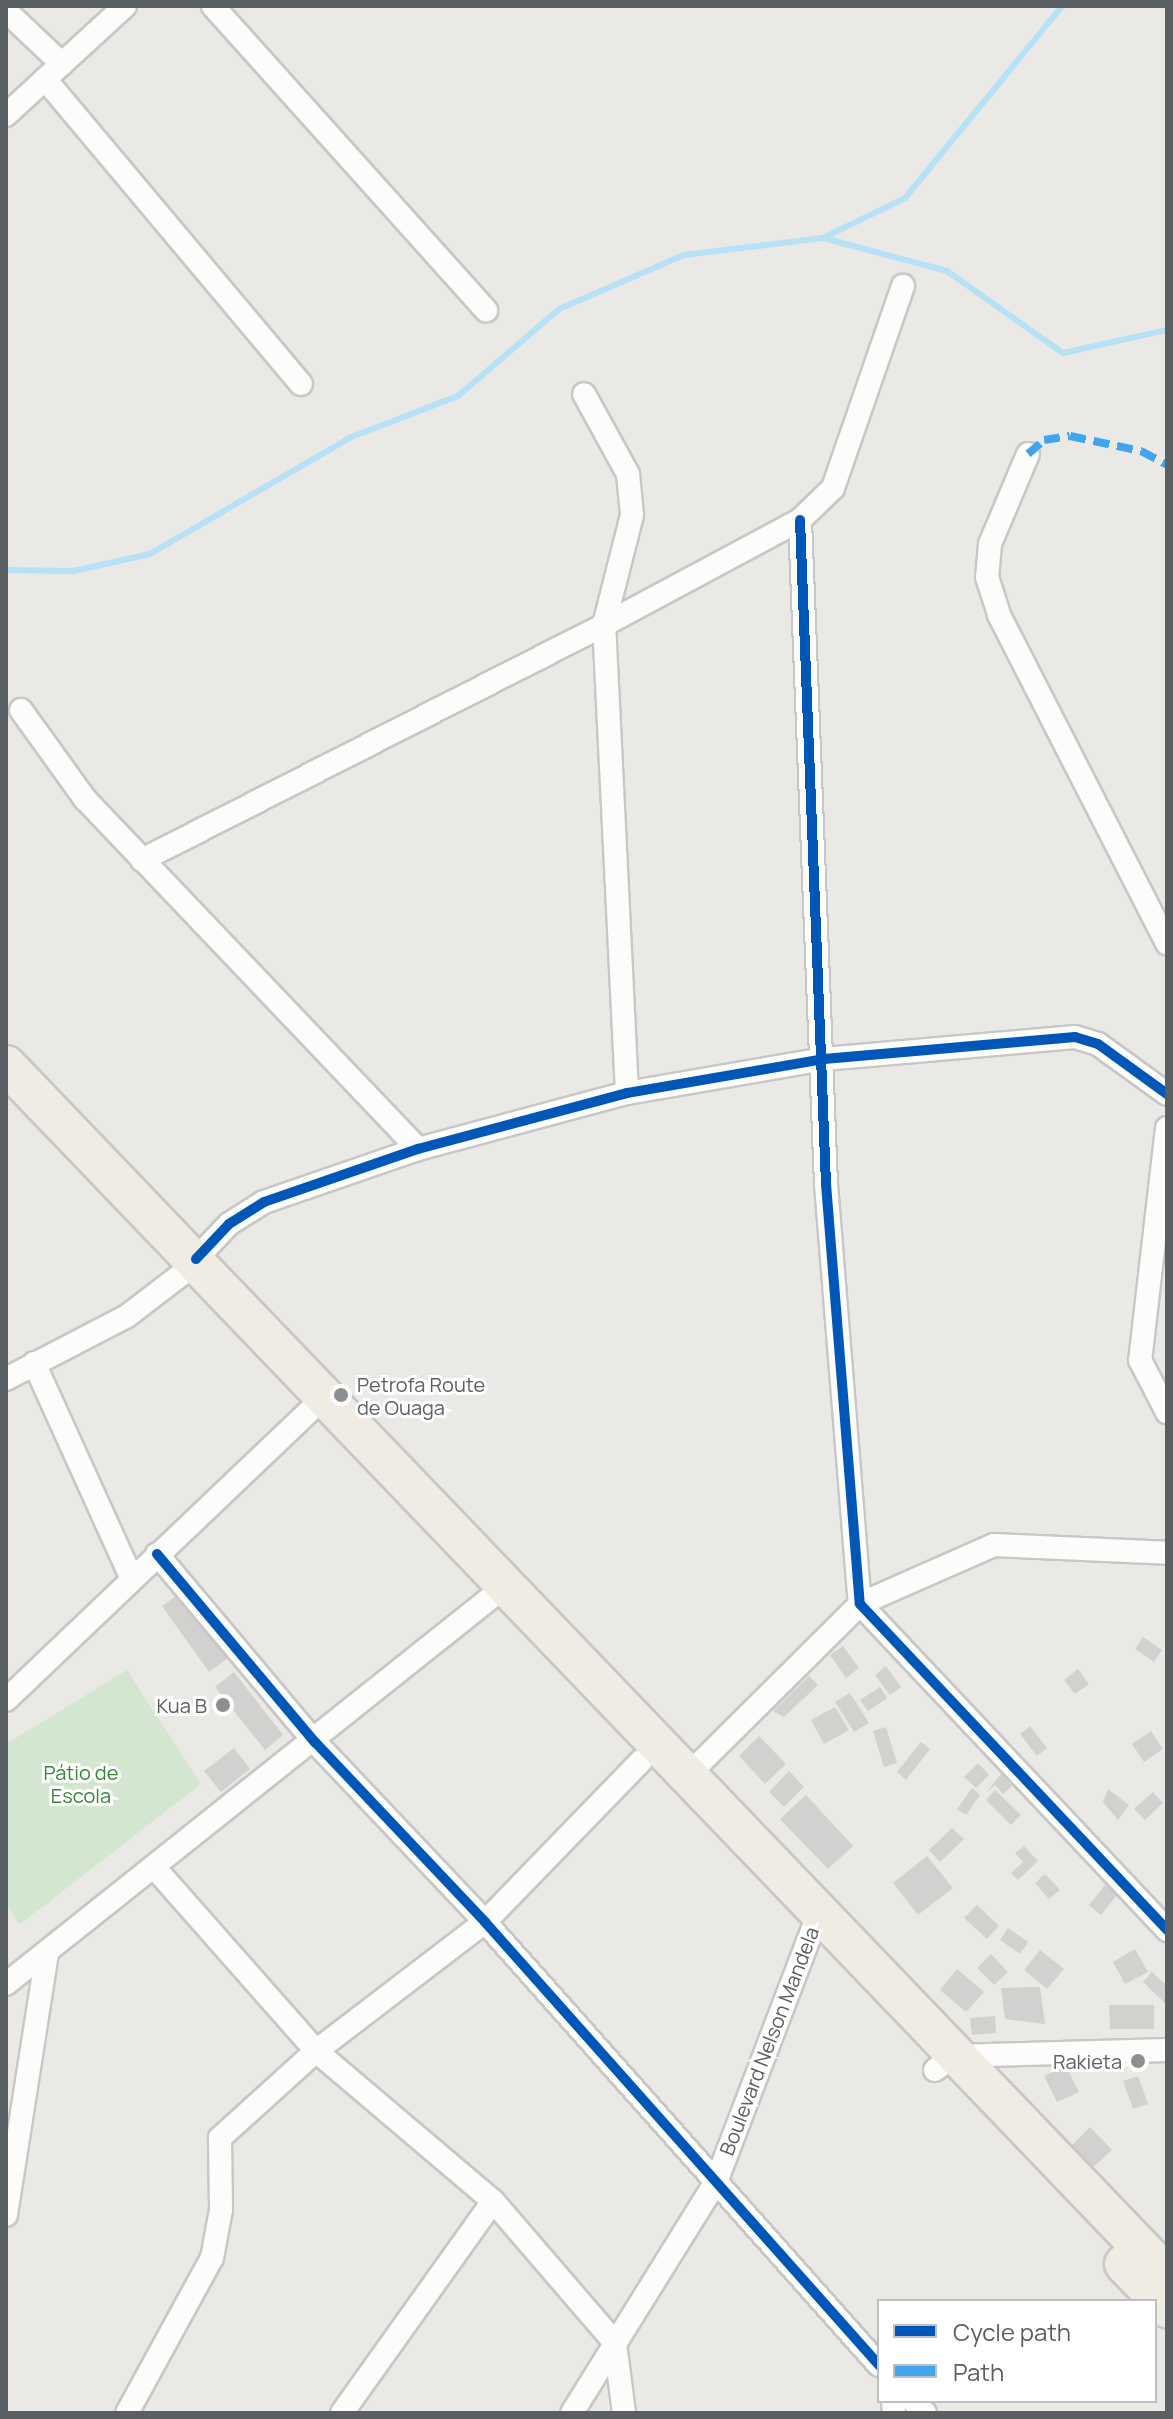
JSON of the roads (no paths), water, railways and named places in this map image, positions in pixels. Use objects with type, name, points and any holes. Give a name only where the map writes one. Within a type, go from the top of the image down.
[{"type":"highway","points":[[6,1065],[274,1356],[686,1777],[811,1926]]},
{"type":"highway","points":[[6,1100],[189,1266]]},
{"type":"highway","points":[[274,1356],[310,1411],[641,1761],[811,1926],[944,2063],[1167,2308]]},
{"type":"highway","points":[[944,2063],[1167,2275]]},
{"type":"street","points":[[6,115],[125,6]]},
{"type":"street","points":[[213,6],[486,310]]},
{"type":"street","points":[[6,11],[301,384]]},
{"type":"street","points":[[142,860],[604,625],[800,520],[843,473],[903,286]]},
{"type":"street","points":[[584,394],[628,474],[632,515],[604,625],[627,1093]]},
{"type":"street","points":[[1028,454],[990,544],[987,577],[999,615],[1167,944]]},
{"type":"street","points":[[800,520],[824,1059],[826,1184],[860,1604],[1167,1930]]},
{"type":"street","points":[[21,710],[85,799],[418,1149]]},
{"type":"street","points":[[6,1379],[127,1316],[189,1266],[229,1224],[264,1202],[418,1149],[627,1093],[824,1059],[1075,1037],[1098,1044],[1167,1094]]},
{"type":"street","points":[[1167,1128],[1140,1360],[1167,1412]]},
{"type":"street","points":[[34,1363],[132,1579]]},
{"type":"street","points":[[6,1700],[310,1411]]},
{"type":"street","points":[[686,1777],[860,1604],[994,1545],[1167,1553]]},
{"type":"street","points":[[157,1554],[315,1742],[485,1922],[877,2363]]},
{"type":"street","points":[[6,1984],[315,1742],[489,1599]]},
{"type":"street","points":[[127,2413],[212,2258],[221,2210],[220,2138],[316,2051],[485,1922],[641,1761]]},
{"type":"street","points":[[154,1867],[316,2051],[493,2201],[615,2343],[624,2413]]},
{"type":"street","name":"Boulevard Nelson Mandela","points":[[572,2413],[716,2182],[811,1926]]},
{"type":"street","points":[[6,2215],[47,1952]]},
{"type":"street","points":[[944,2063],[1167,2050]]},
{"type":"street","points":[[342,2413],[493,2201]]},
{"type":"waterway","points":[[6,570],[73,571],[150,554],[349,438],[458,396],[559,309],[684,255],[823,238],[905,198],[1062,6]]},
{"type":"waterway","points":[[823,238],[947,271],[1063,353],[1167,330]]},
{"type":"place","name":"Petrofa Route de Ouaga","points":[[341,1395]]},
{"type":"place","name":"Kua B","points":[[223,1705]]},
{"type":"place","name":"Rakieta","points":[[1138,2061]]},
{"type":"park label","name":"Pátio de Escola","points":[[81,1784]]}]
